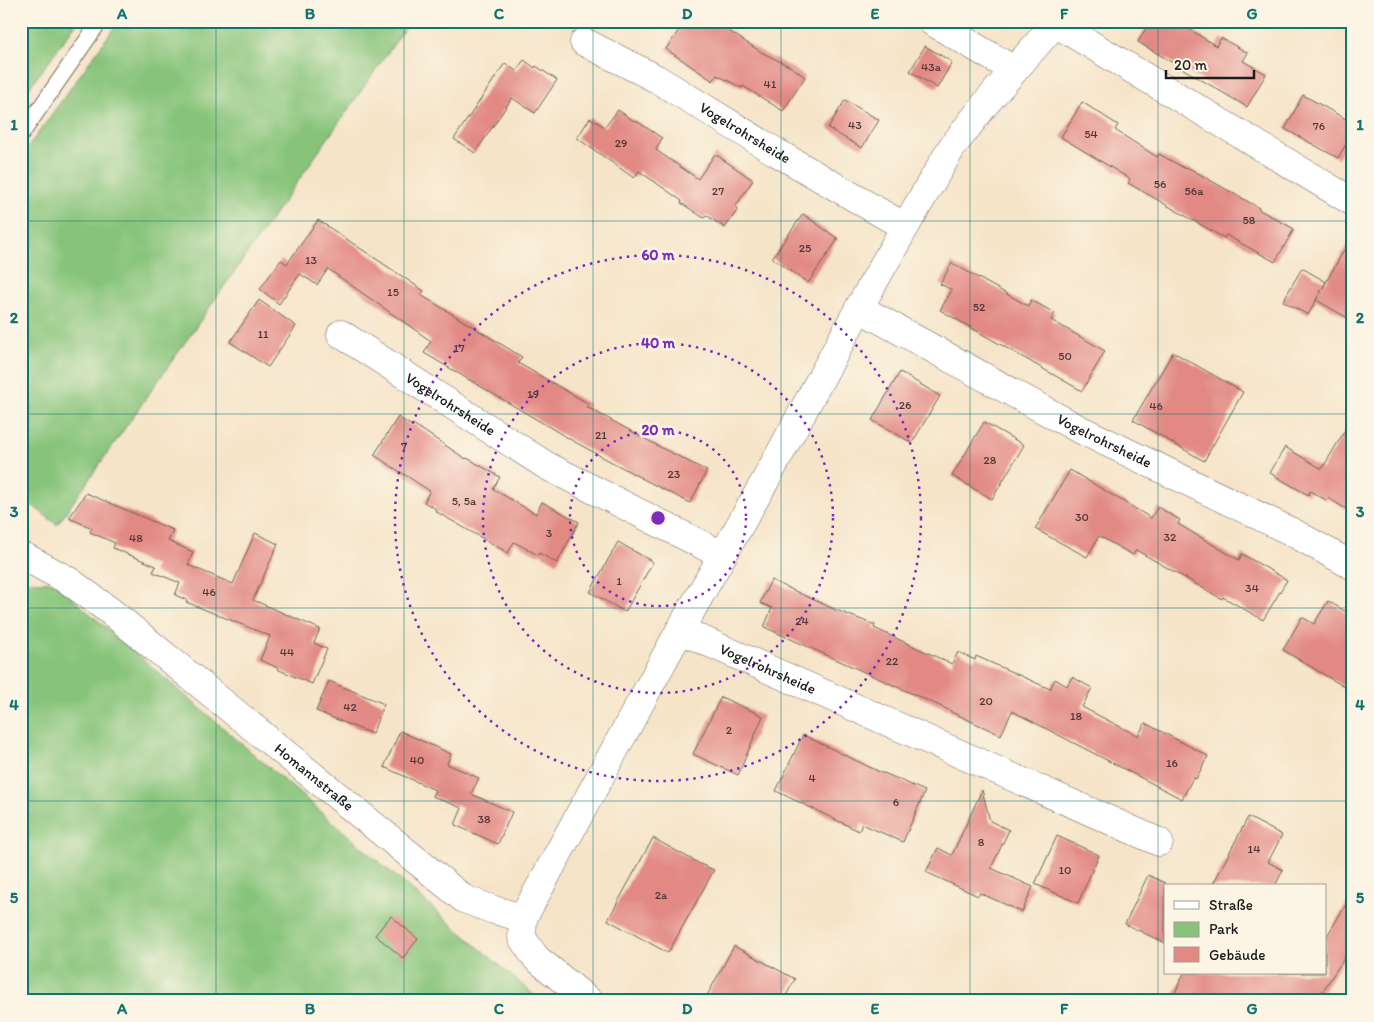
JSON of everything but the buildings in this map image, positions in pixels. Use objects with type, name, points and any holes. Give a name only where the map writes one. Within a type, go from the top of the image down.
[{"type":"street","points":[[931,21],[1014,70]]},
{"type":"street","points":[[589,1001],[536,958],[522,938],[523,918],[680,630],[904,227],[952,147],[1014,70],[1056,22],[1353,202]]},
{"type":"street","name":"Vogelrohrsheide","points":[[584,42],[657,79],[904,227]]},
{"type":"street","name":"Vogelrohrsheide","points":[[859,308],[1075,427],[1292,532],[1353,566]]},
{"type":"street","name":"Vogelrohrsheide","points":[[341,334],[546,466],[722,555]]},
{"type":"street","name":"Homannstraße","points":[[21,556],[69,581],[110,611],[464,899],[523,918]]},
{"type":"street","name":"Vogelrohrsheide","points":[[680,630],[1159,842]]},
{"type":"lane","points":[[21,135],[100,21]]},
{"type":"green space","points":[[21,21],[78,21],[21,99]]},
{"type":"green space","points":[[119,21],[410,21],[57,525],[21,496],[21,157]]},
{"type":"green space","points":[[21,581],[53,582],[541,1001],[21,1001]]}]
